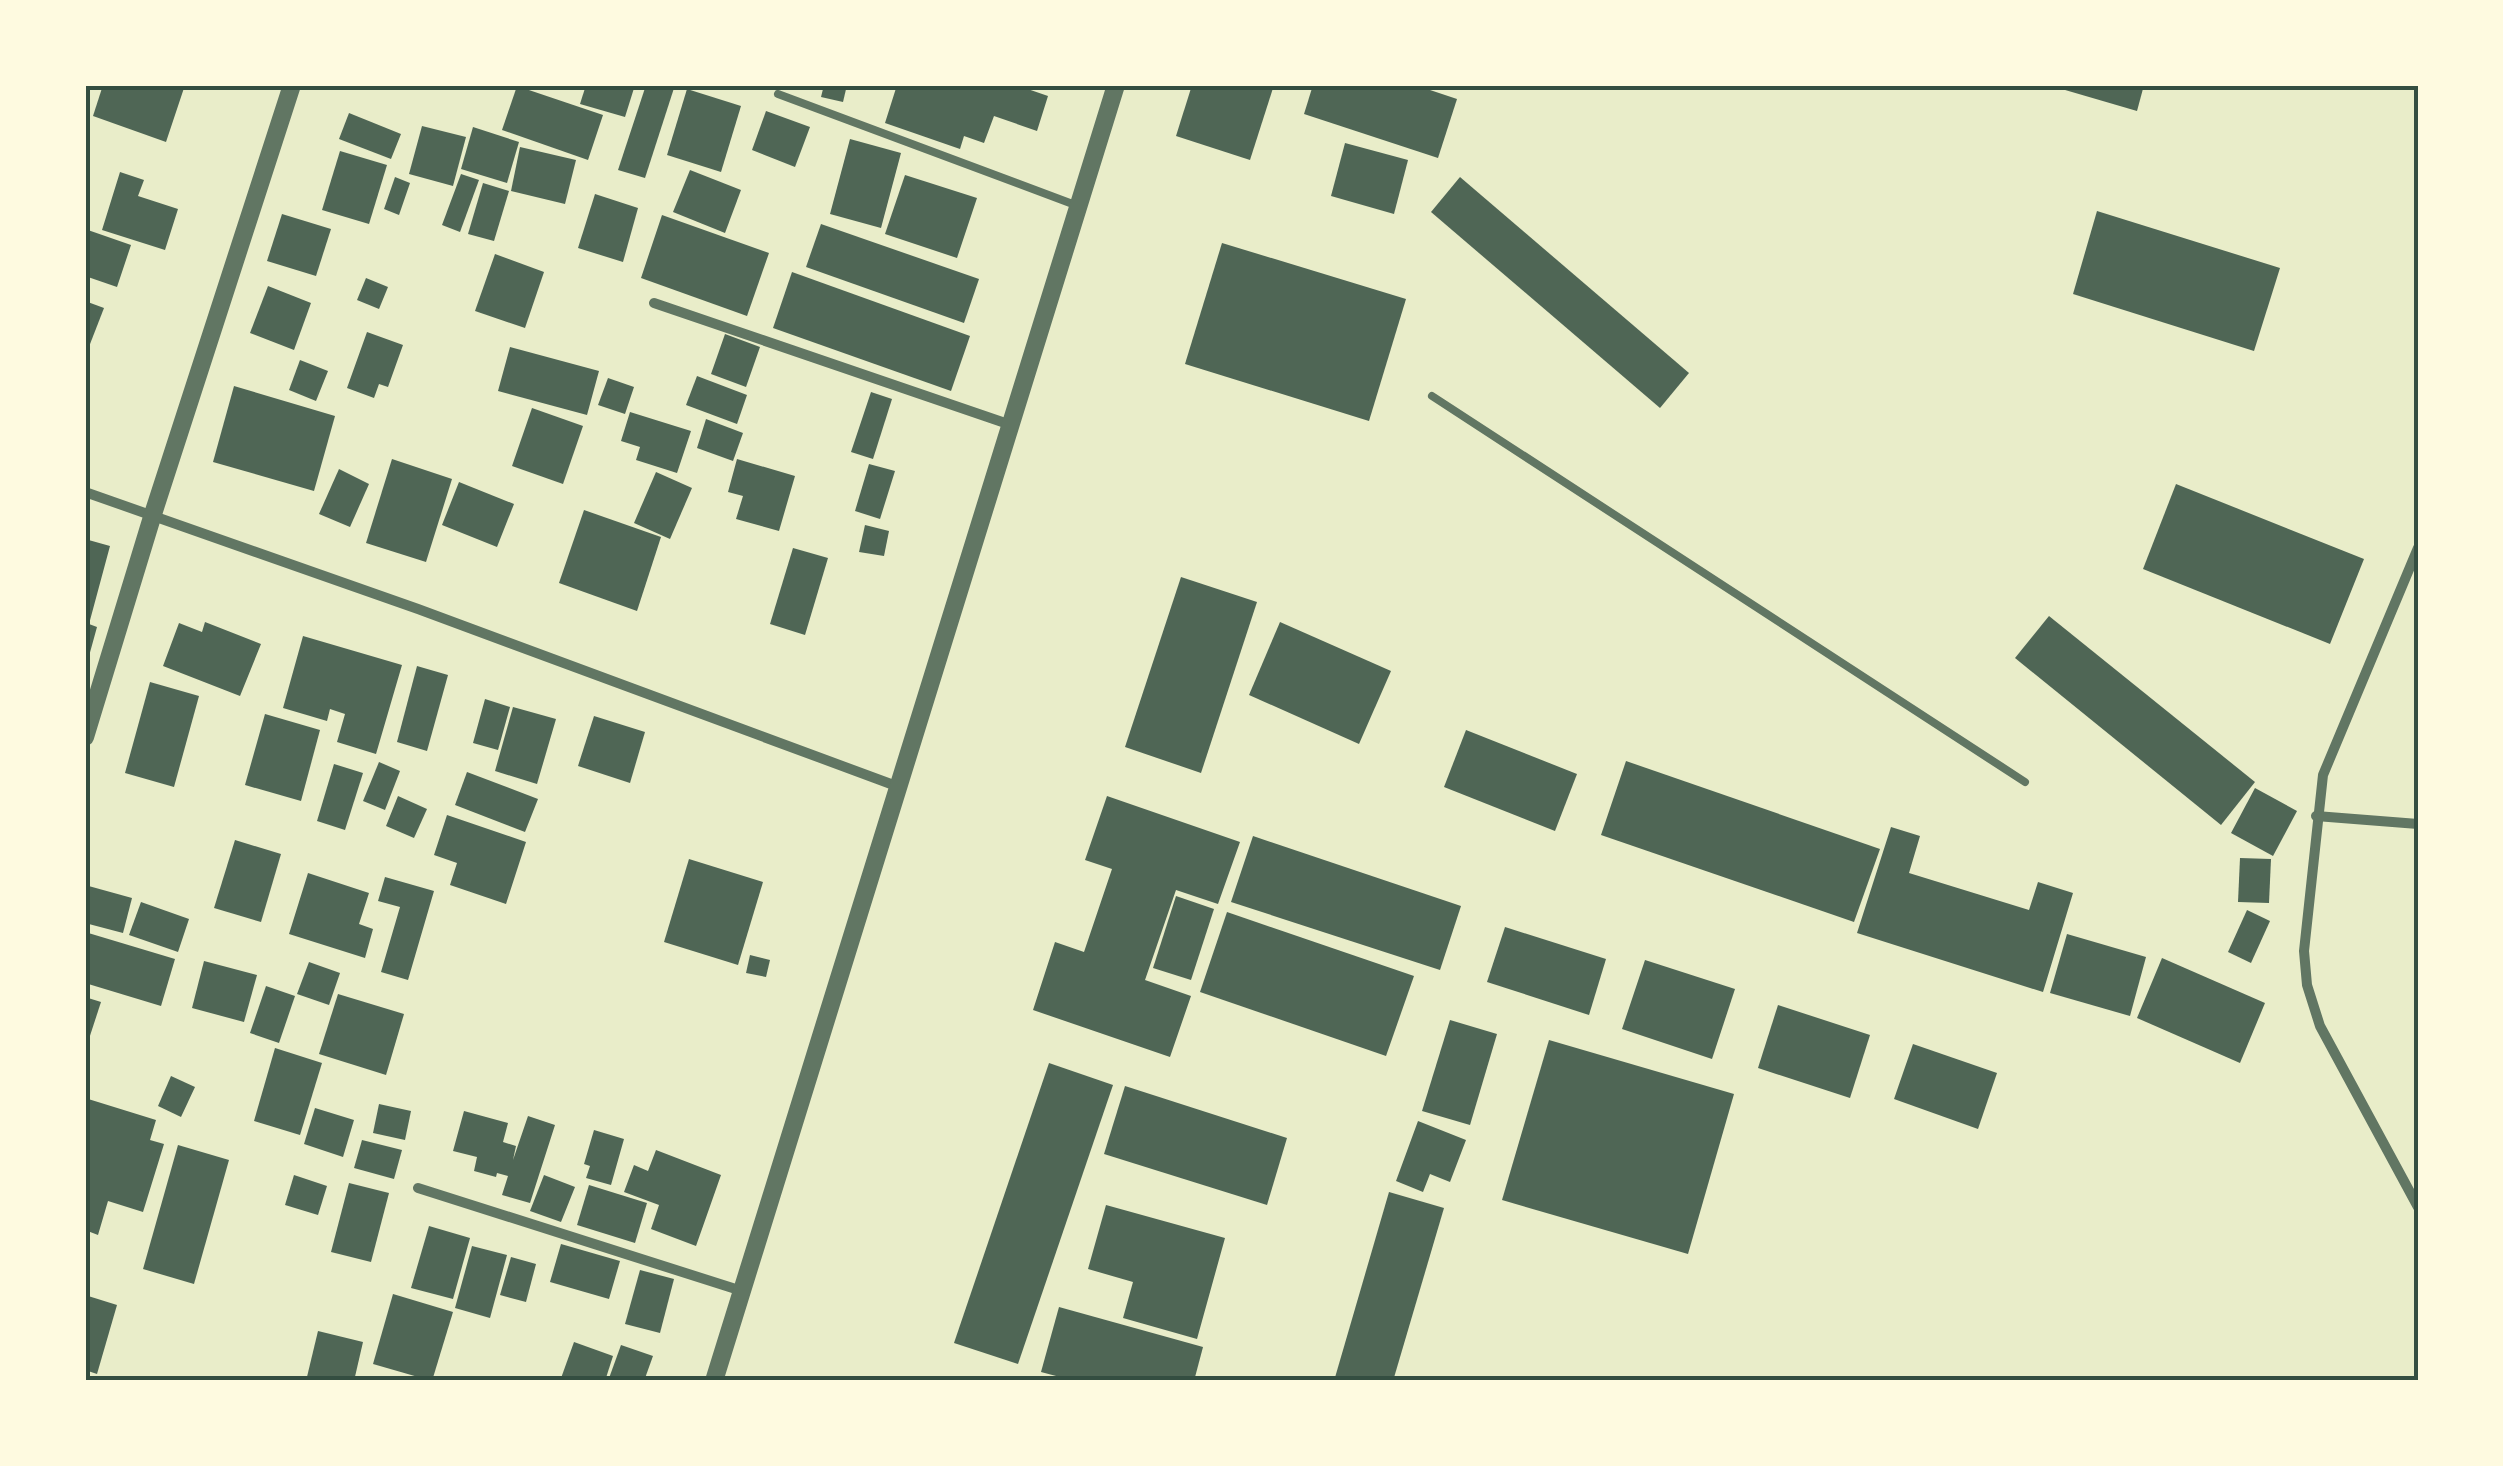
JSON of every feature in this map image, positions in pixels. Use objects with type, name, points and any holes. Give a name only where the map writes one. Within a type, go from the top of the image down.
[{"type":"street","points":[[85,736],[292,85]]},
{"type":"street","points":[[714,1381],[1116,85]]},
{"type":"street","points":[[654,302],[1012,425]]},
{"type":"street","points":[[85,492],[899,787]]},
{"type":"street","points":[[2418,548],[2323,774],[2304,951],[2308,985],[2320,1026],[2418,1208]]},
{"type":"street","points":[[2316,816],[2418,824]]},
{"type":"street","points":[[418,1188],[742,1291]]},
{"type":"lane","points":[[778,94],[1078,206]]},
{"type":"lane","points":[[1432,396],[2025,782]]},
{"type":"building","points":[[103,85],[185,85],[166,142],[93,116]]},
{"type":"building","points":[[586,85],[635,85],[625,117],[580,104]]},
{"type":"building","points":[[646,85],[675,85],[645,178],[618,170]]},
{"type":"building","points":[[824,85],[847,85],[843,102],[821,97]]},
{"type":"building","points":[[897,85],[1016,85],[1048,96],[1037,131],[994,116],[984,143],[964,136],[960,149],[885,123]]},
{"type":"building","points":[[1192,85],[1274,85],[1250,160],[1176,136]]},
{"type":"building","points":[[1313,85],[1415,85],[1457,99],[1438,158],[1304,114]]},
{"type":"building","points":[[2048,85],[2144,85],[2137,111]]},
{"type":"building","points":[[517,86],[603,115],[588,160],[502,130]]},
{"type":"building","points":[[687,89],[741,106],[721,172],[667,155]]},
{"type":"building","points":[[766,111],[810,127],[795,167],[752,150]]},
{"type":"building","points":[[349,113],[401,134],[391,159],[339,139]]},
{"type":"building","points":[[422,126],[466,137],[453,186],[409,174]]},
{"type":"building","points":[[473,127],[519,142],[507,183],[461,169]]},
{"type":"building","points":[[850,139],[901,153],[881,228],[830,214]]},
{"type":"building","points":[[1345,143],[1408,160],[1394,214],[1331,196]]},
{"type":"building","points":[[520,147],[576,160],[565,204],[511,191]]},
{"type":"building","points":[[340,151],[387,165],[369,224],[322,210]]},
{"type":"building","points":[[690,170],[741,190],[725,233],[673,212]]},
{"type":"building","points":[[120,172],[144,180],[138,196],[178,209],[165,250],[102,230]]},
{"type":"building","points":[[461,174],[479,180],[460,232],[442,225]]},
{"type":"building","points":[[905,175],[977,198],[957,258],[885,234]]},
{"type":"building","points":[[395,177],[410,183],[399,215],[384,209]]},
{"type":"building","points":[[1460,177],[1689,373],[1660,408],[1431,212]]},
{"type":"building","points":[[483,183],[509,191],[494,241],[468,234]]},
{"type":"building","points":[[595,194],[638,208],[623,262],[578,248]]},
{"type":"building","points":[[2097,211],[2280,268],[2254,351],[2073,294]]},
{"type":"building","points":[[282,214],[331,229],[316,276],[267,261]]},
{"type":"building","points":[[662,215],[769,253],[747,316],[641,278]]},
{"type":"building","points":[[821,224],[979,279],[964,323],[806,267]]},
{"type":"building","points":[[85,229],[131,245],[117,287],[85,276]]},
{"type":"building","points":[[1222,243],[1406,299],[1369,421],[1185,364]]},
{"type":"building","points":[[495,254],[544,272],[525,328],[475,311]]},
{"type":"building","points":[[792,272],[970,336],[951,391],[773,328]]},
{"type":"building","points":[[366,278],[388,287],[379,309],[357,300]]},
{"type":"building","points":[[268,286],[311,303],[294,350],[250,333]]},
{"type":"building","points":[[85,301],[104,308],[85,357]]},
{"type":"building","points":[[367,332],[403,345],[388,387],[379,384],[374,398],[347,388]]},
{"type":"building","points":[[725,334],[760,347],[746,387],[711,374]]},
{"type":"building","points":[[510,347],[599,371],[587,415],[498,391]]},
{"type":"building","points":[[300,360],[328,371],[316,401],[289,390]]},
{"type":"building","points":[[697,376],[747,395],[737,424],[686,405]]},
{"type":"building","points":[[608,378],[634,387],[625,414],[598,405]]},
{"type":"building","points":[[234,386],[335,416],[314,491],[213,462]]},
{"type":"building","points":[[871,392],[892,399],[873,459],[851,452]]},
{"type":"building","points":[[532,408],[583,426],[563,484],[512,466]]},
{"type":"building","points":[[630,412],[691,431],[677,473],[636,460],[640,447],[621,441]]},
{"type":"building","points":[[706,419],[743,433],[733,461],[697,448]]},
{"type":"building","points":[[392,459],[452,479],[426,562],[366,543]]},
{"type":"building","points":[[737,459],[795,476],[779,531],[736,519],[743,496],[728,492]]},
{"type":"building","points":[[869,464],[895,471],[880,519],[855,511]]},
{"type":"building","points":[[339,469],[369,484],[350,527],[319,514]]},
{"type":"building","points":[[656,472],[692,488],[670,539],[634,523]]},
{"type":"building","points":[[459,482],[514,504],[497,547],[442,525]]},
{"type":"building","points":[[2176,484],[2364,559],[2330,644],[2143,569]]},
{"type":"building","points":[[584,510],[661,537],[637,611],[559,583]]},
{"type":"building","points":[[865,525],[889,531],[884,556],[859,552]]},
{"type":"building","points":[[85,539],[110,546],[89,624],[97,627],[86,667]]},
{"type":"building","points":[[793,548],[828,558],[805,635],[770,624]]},
{"type":"building","points":[[1181,577],[1257,602],[1201,773],[1125,747]]},
{"type":"building","points":[[2049,616],[2255,782],[2221,825],[2015,658]]},
{"type":"building","points":[[205,622],[261,644],[240,696],[163,666],[179,623],[202,632]]},
{"type":"building","points":[[1280,622],[1391,671],[1359,744],[1249,695]]},
{"type":"building","points":[[303,636],[402,665],[376,754],[337,742],[345,714],[330,709],[327,721],[283,708]]},
{"type":"building","points":[[417,666],[448,675],[427,751],[397,742]]},
{"type":"building","points":[[150,682],[199,696],[174,787],[125,773]]},
{"type":"building","points":[[485,699],[510,707],[498,750],[473,743]]},
{"type":"building","points":[[513,707],[556,719],[537,784],[495,771]]},
{"type":"building","points":[[265,714],[320,730],[301,801],[245,785]]},
{"type":"building","points":[[594,716],[645,732],[630,783],[578,766]]},
{"type":"building","points":[[1466,730],[1577,774],[1555,831],[1444,787]]},
{"type":"building","points":[[1626,761],[1880,849],[1854,922],[1601,835]]},
{"type":"building","points":[[379,762],[400,771],[385,810],[363,801]]},
{"type":"building","points":[[334,764],[363,773],[345,830],[317,821]]},
{"type":"building","points":[[467,772],[538,799],[525,832],[455,805]]},
{"type":"building","points":[[2255,788],[2297,811],[2273,856],[2231,833]]},
{"type":"building","points":[[398,796],[427,809],[414,838],[386,826]]},
{"type":"building","points":[[1107,796],[1240,842],[1218,904],[1176,890],[1145,980],[1191,996],[1170,1057],[1033,1010],[1055,942],[1084,952],[1112,869],[1085,860]]},
{"type":"building","points":[[447,815],[526,842],[506,904],[450,885],[457,863],[434,855]]},
{"type":"building","points":[[1891,827],[1920,836],[1909,873],[2029,910],[2038,882],[2073,893],[2043,992],[1857,933]]},
{"type":"building","points":[[1253,836],[1461,906],[1440,970],[1231,902]]},
{"type":"building","points":[[235,840],[281,854],[261,922],[214,908]]},
{"type":"building","points":[[2240,858],[2271,859],[2269,903],[2238,902]]},
{"type":"building","points":[[689,859],[763,882],[738,965],[664,942]]},
{"type":"building","points":[[308,873],[369,893],[359,924],[373,929],[365,958],[289,934]]},
{"type":"building","points":[[385,877],[434,891],[408,980],[381,972],[400,907],[378,901]]},
{"type":"building","points":[[85,885],[132,898],[123,933],[85,923]]},
{"type":"building","points":[[1176,896],[1214,909],[1191,980],[1153,968]]},
{"type":"building","points":[[141,902],[189,919],[178,952],[129,935]]},
{"type":"building","points":[[2247,910],[2270,921],[2251,963],[2228,952]]},
{"type":"building","points":[[1227,912],[1414,976],[1386,1056],[1200,992]]},
{"type":"building","points":[[1505,927],[1606,959],[1589,1015],[1487,982]]},
{"type":"building","points":[[85,932],[175,959],[161,1006],[85,983]]},
{"type":"building","points":[[2067,934],[2146,957],[2130,1016],[2050,993]]},
{"type":"building","points":[[750,955],[770,960],[766,977],[746,973]]},
{"type":"building","points":[[2162,958],[2265,1003],[2240,1063],[2137,1018]]},
{"type":"building","points":[[1645,960],[1735,989],[1712,1059],[1622,1029]]},
{"type":"building","points":[[204,961],[257,975],[244,1022],[192,1008]]},
{"type":"building","points":[[309,962],[340,973],[329,1005],[297,994]]},
{"type":"building","points":[[266,986],[295,996],[279,1043],[250,1033]]},
{"type":"building","points":[[338,994],[404,1014],[386,1075],[319,1054]]},
{"type":"building","points":[[85,997],[101,1002],[86,1048],[85,1048]]},
{"type":"building","points":[[1778,1005],[1870,1035],[1850,1098],[1758,1068]]},
{"type":"building","points":[[1450,1020],[1497,1034],[1470,1125],[1422,1111]]},
{"type":"building","points":[[1549,1040],[1734,1094],[1688,1254],[1502,1200]]},
{"type":"building","points":[[1913,1044],[1997,1073],[1978,1129],[1894,1099]]},
{"type":"building","points":[[275,1048],[322,1063],[300,1135],[254,1121]]},
{"type":"building","points":[[1049,1063],[1113,1085],[1018,1364],[954,1343]]},
{"type":"building","points":[[171,1076],[195,1087],[181,1117],[158,1106]]},
{"type":"building","points":[[1125,1086],[1287,1138],[1267,1205],[1104,1154]]},
{"type":"building","points":[[85,1098],[156,1120],[150,1140],[164,1144],[143,1212],[108,1201],[98,1235],[85,1230]]},
{"type":"building","points":[[379,1104],[411,1111],[405,1140],[373,1133]]},
{"type":"building","points":[[315,1108],[354,1120],[343,1157],[304,1144]]},
{"type":"building","points":[[464,1111],[508,1123],[503,1142],[516,1146],[513,1160],[528,1116],[555,1125],[530,1203],[502,1195],[508,1176],[474,1171],[477,1157],[453,1151]]},
{"type":"building","points":[[1418,1121],[1466,1140],[1450,1182],[1430,1174],[1423,1192],[1396,1181]]},
{"type":"building","points":[[594,1130],[624,1139],[611,1185],[586,1178],[590,1166],[584,1164]]},
{"type":"building","points":[[362,1140],[402,1150],[394,1179],[354,1168]]},
{"type":"building","points":[[178,1145],[229,1160],[194,1284],[143,1269]]},
{"type":"building","points":[[656,1150],[721,1175],[696,1246],[651,1229],[659,1205],[624,1192],[634,1165],[648,1171]]},
{"type":"building","points":[[294,1175],[327,1186],[318,1215],[285,1205]]},
{"type":"building","points":[[544,1175],[575,1187],[561,1222],[530,1211]]},
{"type":"building","points":[[349,1183],[389,1193],[371,1262],[331,1252]]},
{"type":"building","points":[[589,1185],[647,1203],[635,1243],[577,1225]]},
{"type":"building","points":[[1389,1192],[1444,1208],[1393,1381],[1334,1381]]},
{"type":"building","points":[[1106,1205],[1225,1238],[1197,1339],[1123,1318],[1133,1282],[1088,1269]]},
{"type":"building","points":[[429,1226],[470,1238],[453,1299],[411,1288]]},
{"type":"building","points":[[561,1244],[620,1261],[609,1299],[550,1282]]},
{"type":"building","points":[[472,1246],[507,1255],[490,1318],[455,1308]]},
{"type":"building","points":[[511,1257],[536,1264],[526,1302],[500,1295]]},
{"type":"building","points":[[640,1270],[674,1279],[660,1333],[625,1324]]},
{"type":"building","points":[[393,1294],[453,1312],[432,1381],[373,1364]]},
{"type":"building","points":[[85,1295],[117,1305],[97,1374],[85,1370]]},
{"type":"building","points":[[1059,1307],[1203,1347],[1194,1381],[1075,1381],[1041,1372]]},
{"type":"building","points":[[318,1331],[363,1342],[354,1381],[306,1381]]},
{"type":"building","points":[[574,1342],[613,1356],[605,1381],[560,1381]]},
{"type":"building","points":[[621,1345],[653,1356],[644,1381],[608,1381]]}]
